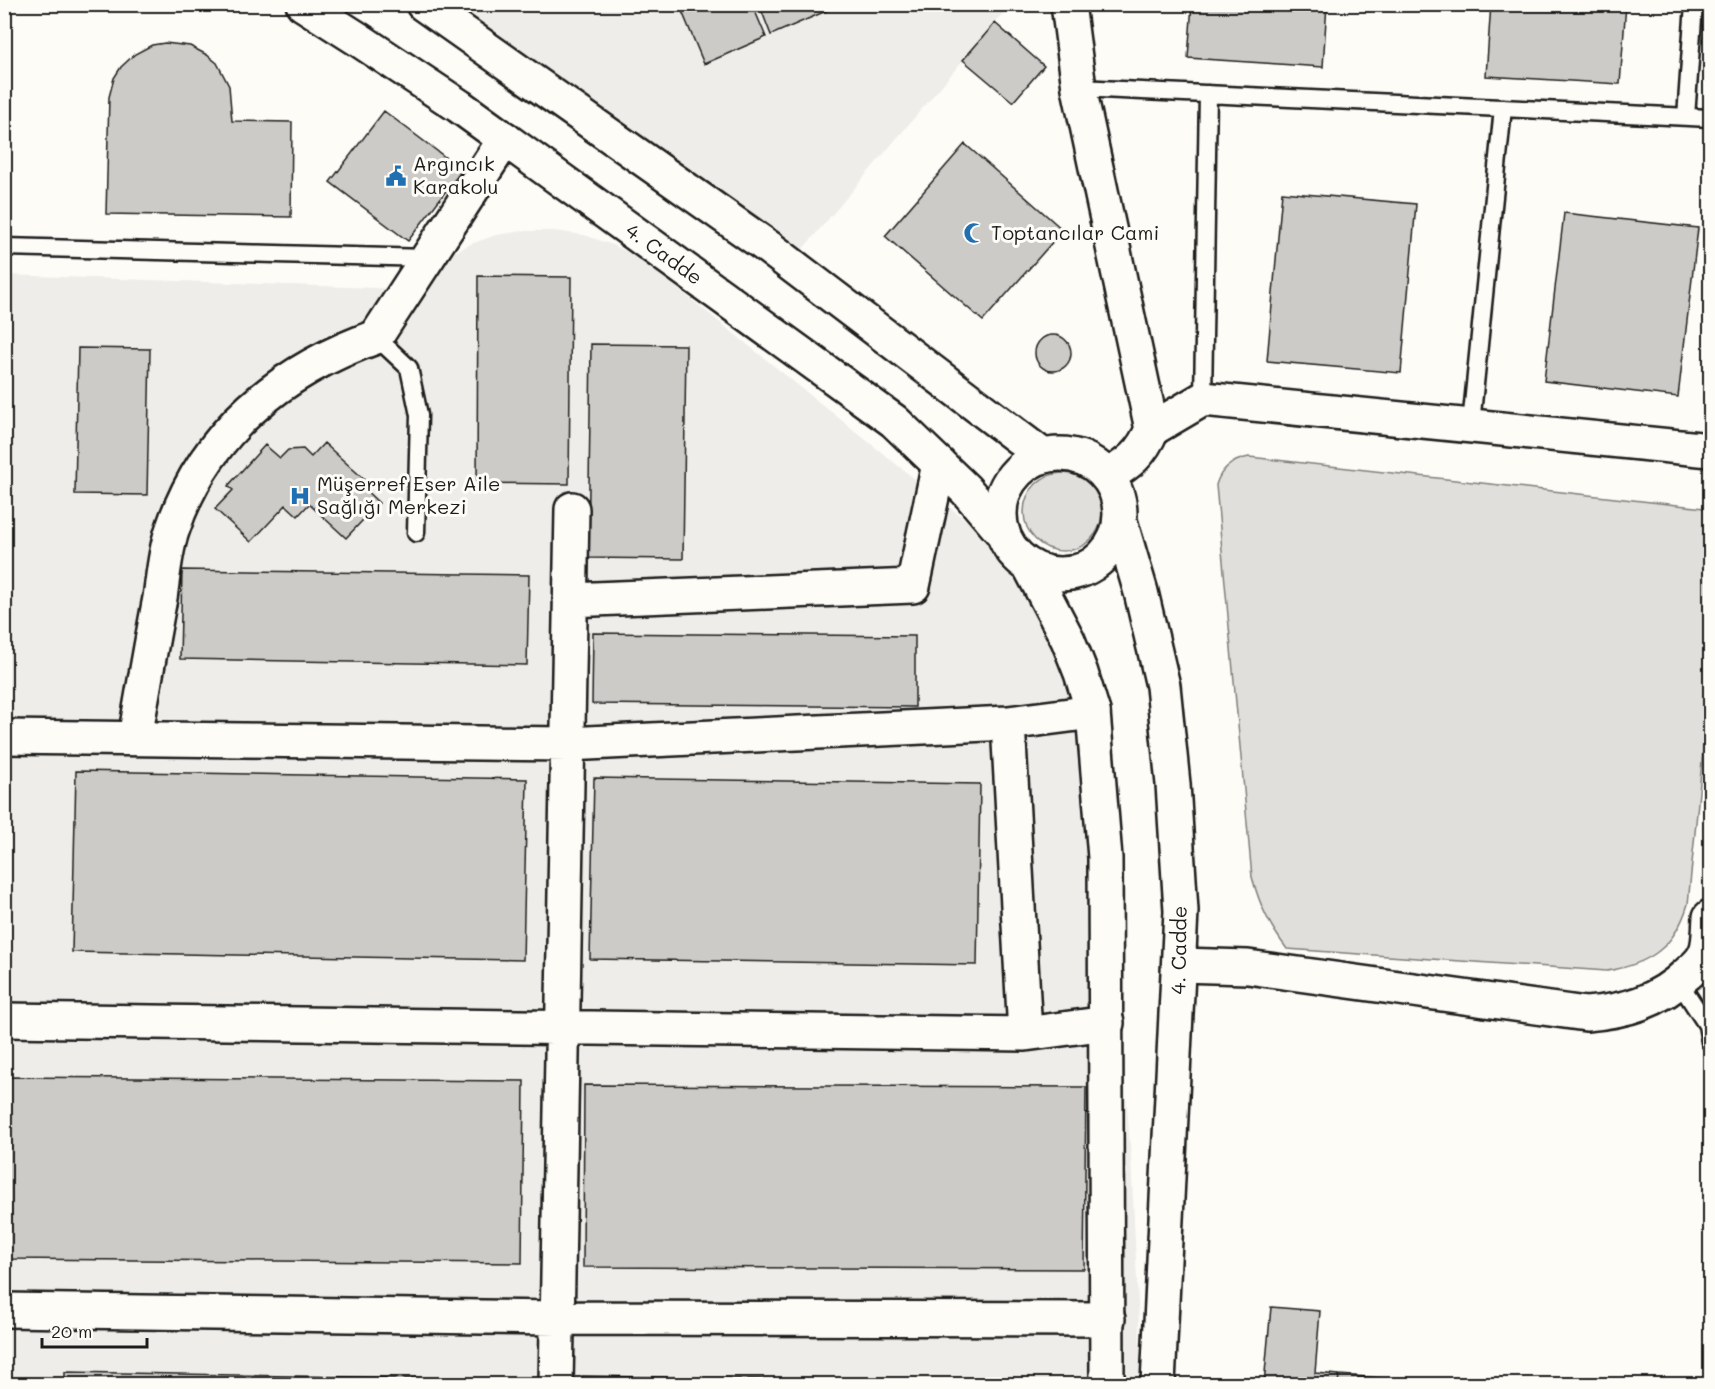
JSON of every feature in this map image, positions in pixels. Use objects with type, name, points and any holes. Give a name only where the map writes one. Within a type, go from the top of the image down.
[{"type":"street","name":"4. Cadde","points":[[303,4],[505,139],[894,421],[966,490],[1001,531]]},
{"type":"street","points":[[423,4],[768,247],[1043,456]]},
{"type":"street","points":[[1068,4],[1079,88],[1152,429]]},
{"type":"street","points":[[135,738],[171,532],[186,497],[204,465],[226,435],[252,407],[279,384],[342,349],[376,337],[505,139]]},
{"type":"street","points":[[1107,477],[1127,465],[1138,454],[1152,429],[1203,399],[1471,424],[1710,450]]},
{"type":"street","points":[[1030,567],[1053,574],[1077,572],[1097,562],[1113,543],[1120,521],[1118,498],[1107,477],[1089,461],[1067,454],[1043,456],[1022,467],[1007,485],[1000,508],[1001,531],[1012,552],[1030,567],[1068,640],[1093,712],[1105,858],[1107,1384]]},
{"type":"street","points":[[570,600],[913,586],[939,464]]},
{"type":"street","points":[[556,1384],[572,509]]},
{"type":"street","name":"4. Cadde","points":[[1120,521],[1141,592],[1162,686],[1178,848],[1181,911],[1158,1384]]},
{"type":"street","points":[[4,736],[567,744],[1008,723],[1093,712]]},
{"type":"street","points":[[1008,723],[1025,1034]]},
{"type":"street","points":[[1179,965],[1248,967],[1586,1014],[1612,1012],[1638,1005],[1663,994],[1679,982],[1706,953],[1710,917]]},
{"type":"street","points":[[4,1020],[1025,1034],[1107,1023]]},
{"type":"street","points":[[4,1310],[558,1318],[1108,1319]]},
{"type":"lane","points":[[1686,117],[1694,4]]},
{"type":"lane","points":[[1079,88],[1710,118]]},
{"type":"lane","points":[[1203,399],[1208,94]]},
{"type":"lane","points":[[1471,424],[1503,108]]},
{"type":"lane","points":[[4,247],[428,258]]},
{"type":"lane","points":[[376,337],[409,368],[419,415],[416,533]]},
{"type":"lane","points":[[1679,982],[1709,1024],[1710,1042]]},
{"type":"shaded area","points":[[453,5],[1010,5],[802,250]]},
{"type":"shaded area","points":[[523,231],[554,231],[584,235],[613,245],[641,259],[993,542],[1014,561],[1032,583],[1102,780],[1131,1158],[1142,1384],[5,1384],[5,275],[404,289],[447,256],[471,244],[496,235]]},
{"type":"shaded area","points":[[1249,457],[1704,508],[1710,513],[1710,680],[1688,904],[1676,932],[1659,951],[1636,964],[1607,971],[1287,949],[1266,915],[1252,877],[1216,485],[1228,466],[1237,460]]},
{"type":"shaded area","points":[[1063,473],[1078,476],[1095,490],[1102,512],[1099,527],[1085,544],[1063,551],[1048,548],[1031,534],[1024,512],[1027,497],[1041,480]]},
{"type":"building","points":[[679,4],[752,4],[766,37],[704,64]]},
{"type":"building","points":[[759,4],[832,4],[833,8],[771,35]]},
{"type":"building","points":[[1192,4],[1327,4],[1323,67],[1188,58]]},
{"type":"building","points":[[1491,4],[1626,4],[1620,84],[1486,76]]},
{"type":"building","points":[[995,23],[1044,66],[1013,102],[963,60]]},
{"type":"building","points":[[165,43],[190,46],[217,63],[229,86],[232,121],[292,122],[291,217],[106,214],[109,97],[114,78],[121,67],[135,54],[152,45]]},
{"type":"building","name":"Argıncık Karakolu","points":[[384,111],[462,170],[408,241],[330,182]]},
{"type":"building","name":"Toptancılar Cami","points":[[965,144],[1063,230],[983,321],[885,236]]},
{"type":"building","points":[[1282,192],[1416,204],[1401,373],[1267,361]]},
{"type":"building","points":[[1564,213],[1698,228],[1678,397],[1544,381]]},
{"type":"building","points":[[478,276],[571,277],[569,484],[477,483]]},
{"type":"building","points":[[1053,335],[1066,340],[1071,353],[1066,366],[1053,371],[1040,366],[1035,353],[1040,340]]},
{"type":"building","points":[[591,344],[686,345],[683,559],[588,558]]},
{"type":"building","points":[[78,348],[150,349],[147,495],[75,494]]},
{"type":"building","name":"Müşerref Eser Aile Sağlığı Merkezi","points":[[324,443],[365,480],[360,485],[379,503],[346,538],[309,504],[298,516],[286,505],[251,542],[215,509],[233,490],[228,486],[265,445],[280,458],[288,450],[303,449],[311,457]]},
{"type":"building","points":[[182,570],[529,575],[527,665],[180,659]]},
{"type":"building","points":[[593,633],[915,636],[915,707],[592,704]]},
{"type":"building","points":[[76,771],[527,779],[523,960],[72,952]]},
{"type":"building","points":[[594,778],[980,784],[977,965],[590,959]]},
{"type":"building","points":[[8,1077],[524,1081],[522,1263],[6,1259]]},
{"type":"building","points":[[584,1085],[1086,1087],[1084,1269],[583,1267]]},
{"type":"building","points":[[1271,1307],[1320,1311],[1315,1373],[1339,1375],[1338,1384],[1264,1384]]},
{"type":"building","points":[[65,1372],[520,1380],[520,1384],[65,1384]]},
{"type":"building","points":[[1339,1375],[1380,1378],[1379,1384],[1338,1384]]},
{"type":"building","points":[[582,1376],[1075,1384],[582,1384]]},
{"type":"place","name":"Argıncık Karakolu","points":[[396,176]]},
{"type":"place","name":"Toptancılar Cami","points":[[974,233]]},
{"type":"place","name":"Müşerref Eser Aile Sağlığı Merkezi","points":[[300,496]]}]
